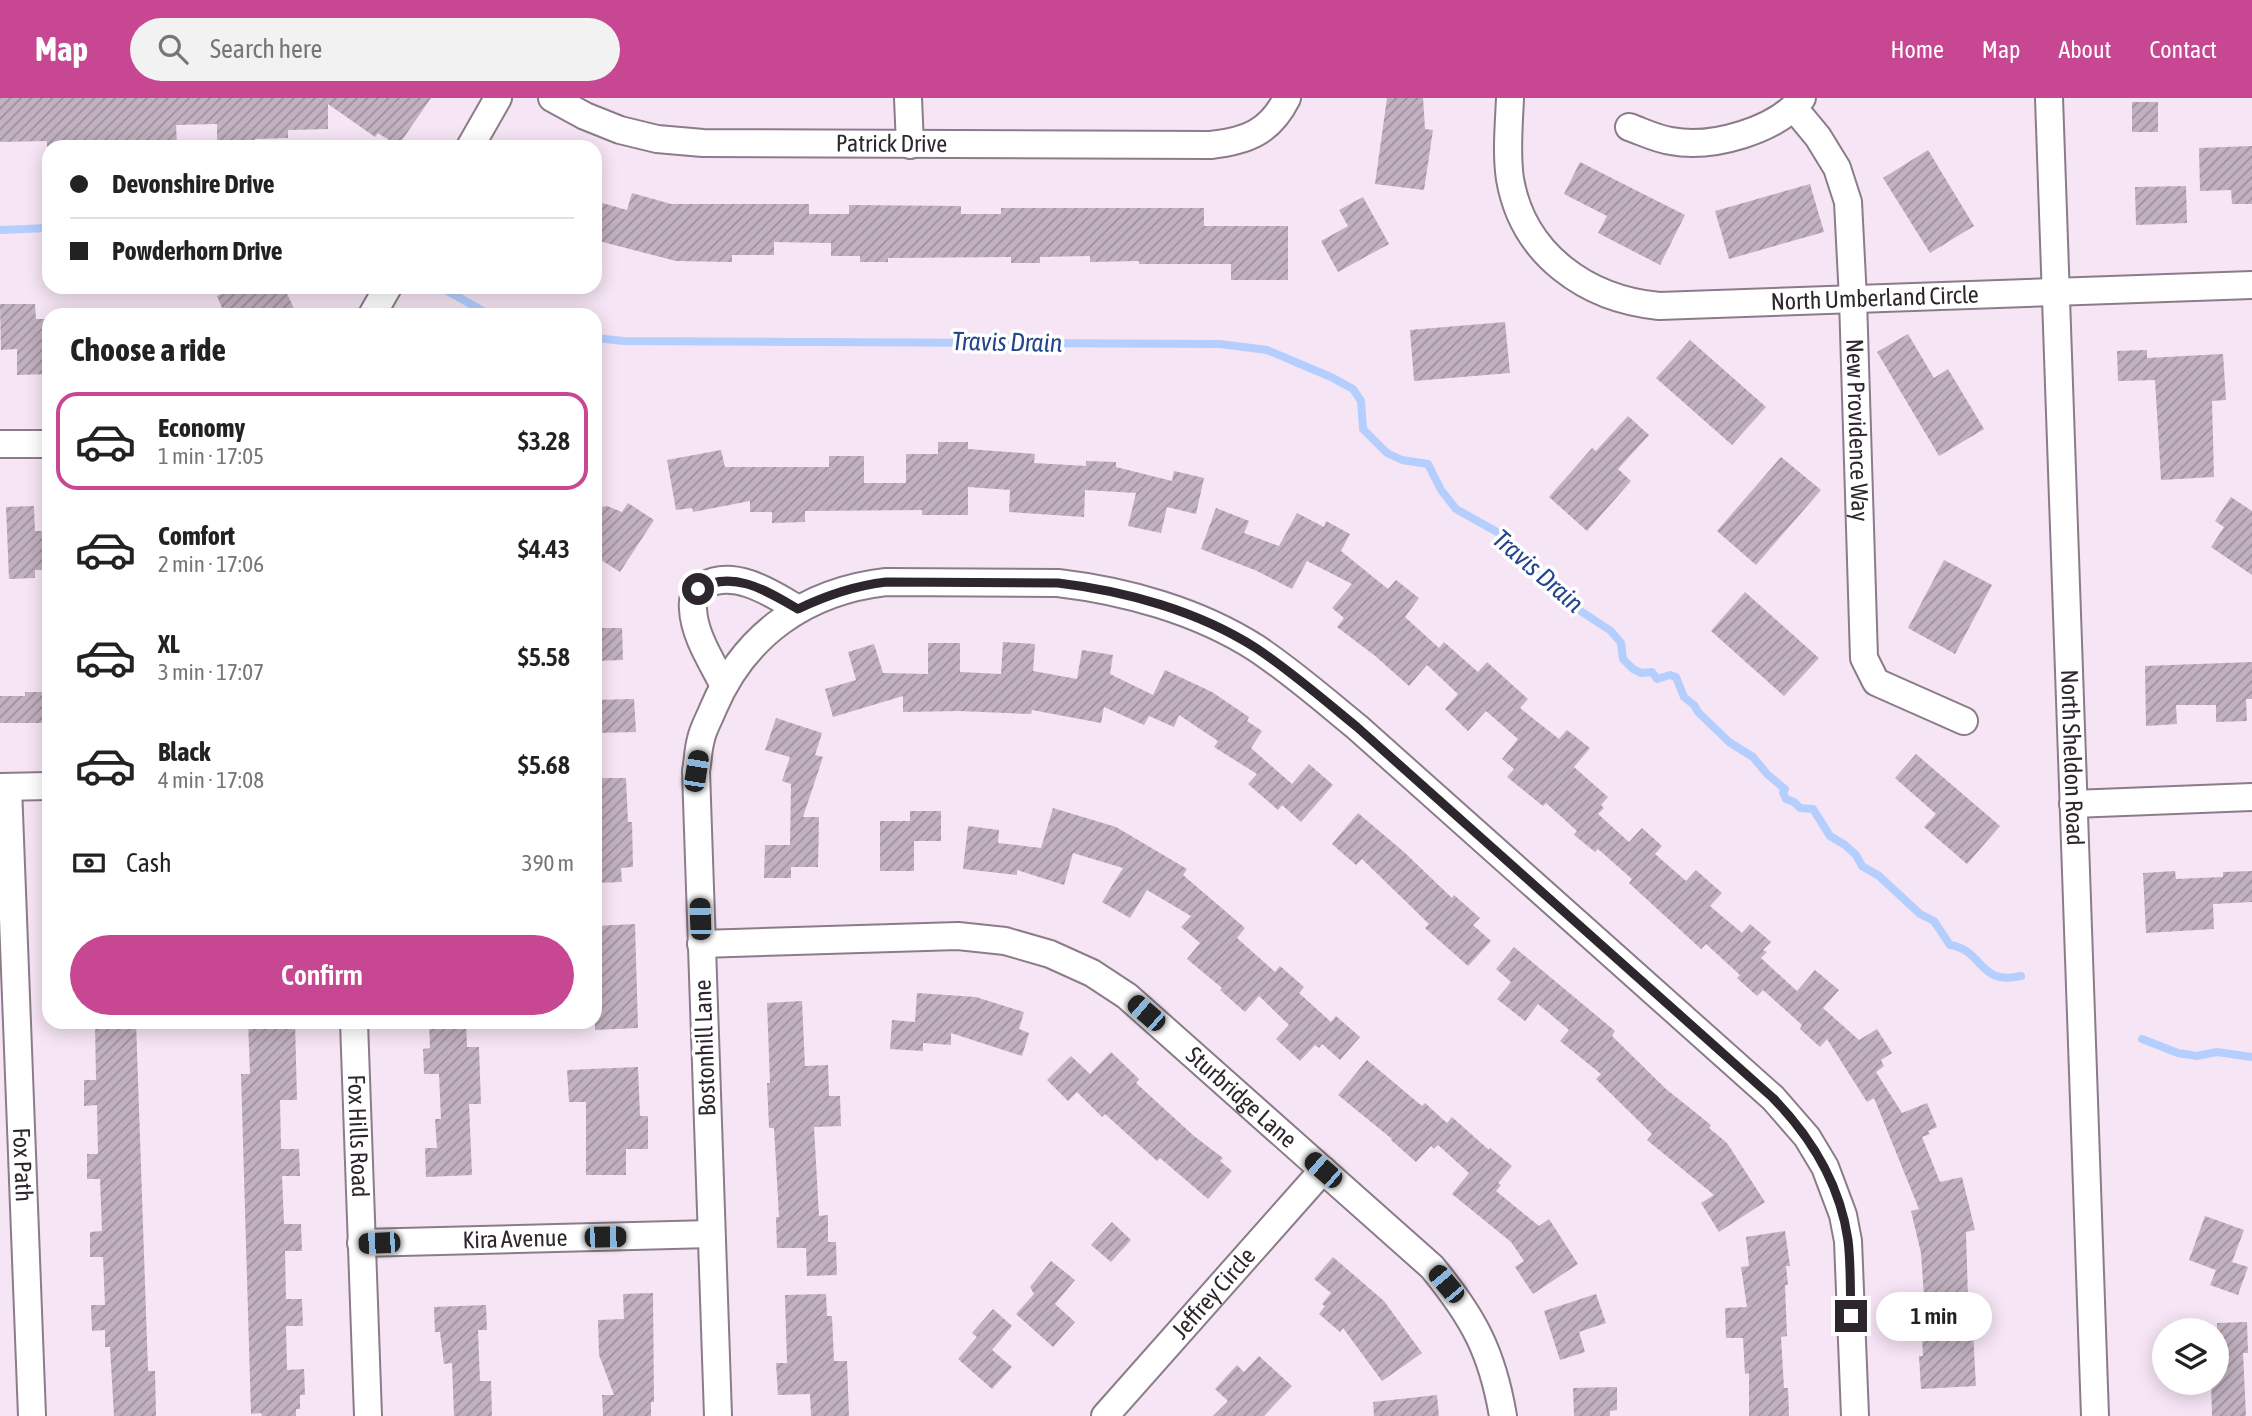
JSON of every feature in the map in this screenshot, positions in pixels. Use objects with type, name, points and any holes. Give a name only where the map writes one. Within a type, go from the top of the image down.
[{"type":"street","points":[[474,140],[498,98]]},
{"type":"street","name":"Patrick Drive","points":[[552,98],[585,116],[620,130],[657,139],[703,143],[910,145],[1211,145],[1240,141],[1258,132],[1272,121],[1287,98]]},
{"type":"street","points":[[908,98],[910,145]]},
{"type":"street","name":"North Umberland Circle","points":[[1510,98],[1510,179],[1519,211],[1536,241],[1561,268],[1579,282],[1638,304],[1659,306],[2252,285]]},
{"type":"street","name":"North Sheldon Road","points":[[2049,98],[2095,1416]]},
{"type":"street","points":[[1629,127],[1671,141],[1703,143],[1738,136],[1798,103]]},
{"type":"street","name":"New Providence Way","points":[[1798,103],[1837,168],[1848,202],[1864,657],[1876,682],[1964,721]]},
{"type":"street","points":[[0,444],[42,444]]},
{"type":"street","points":[[723,684],[701,638],[692,611],[698,589],[710,581],[734,580],[766,590],[798,609]]},
{"type":"street","name":"Bostonhill Lane","points":[[718,1416],[696,771],[701,738],[723,684],[755,642],[798,609],[837,591],[886,582],[1058,583],[1138,598],[1193,617],[1253,647],[1300,679],[1357,727],[1731,1060],[1791,1116],[1807,1137],[1835,1190],[1848,1241],[1855,1416]]},
{"type":"street","points":[[4,787],[42,786]]},
{"type":"street","name":"Fox Path","points":[[4,787],[32,1416]]},
{"type":"street","points":[[2073,804],[2252,797]]},
{"type":"street","name":"Sturbridge Lane","points":[[701,944],[958,936],[1005,941],[1050,954],[1093,973],[1126,996],[1432,1267],[1474,1323],[1492,1366],[1503,1416]]},
{"type":"street","name":"Fox Hills Road","points":[[354,1029],[368,1416]]},
{"type":"street","name":"Jeffrey Circle","points":[[1105,1416],[1323,1170]]},
{"type":"street","name":"Kira Avenue","points":[[361,1243],[711,1234]]},
{"type":"building","points":[[0,98],[431,98],[402,140],[389,140],[378,133],[375,137],[328,104],[328,129],[288,130],[288,138],[217,140],[217,124],[176,125],[177,140],[0,142]]},
{"type":"building","points":[[1387,98],[1423,98],[1425,129],[1433,130],[1424,190],[1375,184]]},
{"type":"building","points":[[2132,102],[2158,102],[2158,132],[2132,132]]},
{"type":"building","points":[[2252,146],[2252,204],[2232,204],[2231,190],[2200,191],[2199,148]]},
{"type":"building","points":[[1928,150],[1974,226],[1930,253],[1883,178]]},
{"type":"building","points":[[1580,162],[1685,215],[1660,265],[1598,233],[1607,216],[1564,194]]},
{"type":"building","points":[[1810,184],[1824,232],[1729,259],[1715,211]]},
{"type":"building","points":[[2186,186],[2187,223],[2136,225],[2135,187]]},
{"type":"building","points":[[632,193],[671,204],[809,204],[809,214],[849,214],[849,205],[961,206],[961,214],[1001,214],[1001,208],[1204,208],[1204,226],[1288,226],[1288,280],[1231,280],[1231,264],[1090,262],[1090,256],[1040,257],[1040,263],[1011,263],[1011,257],[888,258],[888,262],[860,262],[860,256],[831,256],[831,243],[774,242],[774,255],[732,255],[732,262],[676,261],[602,242],[602,203],[627,210]]},
{"type":"building","points":[[1363,197],[1389,244],[1338,272],[1321,241],[1348,226],[1339,210]]},
{"type":"building","points":[[287,294],[294,308],[222,308],[217,296]]},
{"type":"building","points":[[0,304],[35,304],[36,319],[42,319],[42,374],[17,375],[17,349],[1,350]]},
{"type":"building","points":[[1505,322],[1510,373],[1414,381],[1410,330]]},
{"type":"building","points":[[1908,334],[1934,378],[1948,369],[1984,429],[1939,456],[1877,352]]},
{"type":"building","points":[[1690,340],[1766,407],[1732,445],[1656,378]]},
{"type":"building","points":[[2147,350],[2147,358],[2223,354],[2226,400],[2212,401],[2214,477],[2161,480],[2155,380],[2118,381],[2117,351]]},
{"type":"building","points":[[1628,416],[1649,435],[1618,469],[1631,481],[1587,531],[1549,497],[1592,448],[1596,451]]},
{"type":"building","points":[[938,442],[968,442],[968,449],[1035,454],[1034,463],[1086,466],[1086,461],[1116,462],[1116,467],[1172,481],[1174,471],[1204,478],[1196,514],[1167,507],[1161,533],[1128,526],[1136,493],[1085,490],[1084,517],[1009,512],[1010,490],[968,487],[968,515],[922,515],[922,510],[805,511],[805,522],[772,523],[772,512],[750,512],[750,501],[693,512],[692,508],[676,510],[667,460],[721,450],[725,467],[829,467],[829,456],[864,456],[864,483],[906,483],[906,454],[938,454]]},
{"type":"building","points":[[1781,457],[1821,490],[1756,565],[1717,531]]},
{"type":"building","points":[[2231,497],[2252,511],[2252,575],[2211,547],[2224,527],[2215,521]]},
{"type":"building","points":[[628,503],[654,520],[620,572],[602,560],[602,507],[622,512]]},
{"type":"building","points":[[34,506],[35,531],[42,531],[42,570],[35,570],[35,578],[9,579],[6,507]]},
{"type":"building","points":[[1216,508],[1249,521],[1244,533],[1279,546],[1297,513],[1324,527],[1326,521],[1350,534],[1341,551],[1388,589],[1396,580],[1419,598],[1405,617],[1439,648],[1444,642],[1478,672],[1487,662],[1528,699],[1520,708],[1559,739],[1567,730],[1590,748],[1574,767],[1608,797],[1601,805],[1604,808],[1598,814],[1629,842],[1642,828],[1662,846],[1655,854],[1686,881],[1696,870],[1722,893],[1710,906],[1742,933],[1750,924],[1771,942],[1763,950],[1767,952],[1761,958],[1797,991],[1815,970],[1839,990],[1823,1008],[1859,1040],[1877,1029],[1892,1053],[1881,1060],[1884,1066],[1876,1072],[1902,1113],[1927,1103],[1937,1127],[1922,1137],[1940,1182],[1962,1177],[1975,1230],[1966,1232],[1969,1332],[1973,1332],[1976,1386],[1921,1389],[1919,1356],[1923,1356],[1920,1296],[1924,1296],[1921,1253],[1911,1211],[1919,1209],[1874,1098],[1867,1102],[1827,1039],[1820,1047],[1800,1029],[1802,1025],[1763,990],[1757,996],[1737,978],[1740,975],[1706,944],[1701,949],[1629,883],[1632,879],[1598,849],[1595,852],[1574,835],[1577,831],[1546,803],[1543,806],[1507,777],[1514,769],[1502,759],[1518,739],[1486,711],[1468,731],[1445,709],[1458,694],[1427,665],[1409,686],[1337,627],[1344,618],[1332,608],[1352,584],[1307,561],[1292,589],[1257,571],[1201,549]]},
{"type":"building","points":[[1944,560],[1992,585],[1955,654],[1908,628]]},
{"type":"building","points":[[1745,592],[1819,658],[1784,696],[1711,631]]},
{"type":"building","points":[[602,628],[622,628],[623,660],[602,661]]},
{"type":"building","points":[[1003,642],[1035,644],[1033,671],[1077,679],[1082,650],[1113,655],[1110,674],[1153,695],[1165,670],[1212,692],[1249,717],[1247,721],[1262,731],[1251,748],[1292,784],[1309,764],[1333,785],[1301,822],[1282,805],[1278,810],[1248,784],[1257,774],[1214,747],[1218,741],[1179,715],[1174,727],[1149,716],[1144,725],[1104,707],[1101,723],[1032,710],[1031,714],[903,712],[903,696],[833,717],[825,689],[856,680],[848,652],[874,644],[883,673],[928,674],[928,643],[960,643],[960,672],[1001,674]]},
{"type":"building","points":[[2252,662],[2252,699],[2246,699],[2247,721],[2216,722],[2216,705],[2176,705],[2177,724],[2146,726],[2145,666]]},
{"type":"building","points":[[25,692],[42,692],[42,723],[0,723],[0,696],[25,696]]},
{"type":"building","points":[[634,699],[636,732],[602,733],[602,700]]},
{"type":"building","points":[[776,718],[822,733],[815,755],[823,757],[803,817],[819,817],[818,867],[791,867],[791,878],[764,878],[765,845],[790,845],[791,784],[782,781],[790,757],[765,750]]},
{"type":"building","points":[[1916,754],[2000,826],[1967,864],[1924,827],[1936,814],[1895,778]]},
{"type":"building","points":[[602,778],[626,778],[628,822],[632,822],[633,867],[621,868],[622,882],[602,883]]},
{"type":"building","points":[[1053,808],[1116,827],[1187,869],[1183,875],[1245,928],[1237,938],[1275,972],[1280,966],[1304,987],[1299,993],[1331,1022],[1336,1016],[1360,1037],[1340,1060],[1322,1044],[1319,1048],[1315,1045],[1300,1061],[1276,1039],[1289,1025],[1259,996],[1245,1012],[1220,990],[1222,988],[1187,959],[1200,943],[1181,927],[1191,916],[1147,890],[1130,918],[1102,902],[1123,868],[1073,853],[1064,885],[1017,870],[1017,875],[963,869],[968,826],[999,830],[998,843],[1041,848]]},
{"type":"building","points":[[910,811],[941,811],[941,841],[914,841],[914,871],[880,871],[880,821],[910,821]]},
{"type":"building","points":[[1358,813],[1452,898],[1454,895],[1480,918],[1473,925],[1491,941],[1468,966],[1425,928],[1429,924],[1362,859],[1356,865],[1332,844]]},
{"type":"building","points":[[2175,871],[2176,879],[2223,877],[2223,872],[2252,871],[2252,902],[2213,904],[2214,929],[2146,933],[2143,873]]},
{"type":"building","points":[[635,924],[638,1028],[595,1030],[602,1029],[602,926]]},
{"type":"building","points":[[1514,947],[1615,1031],[1612,1036],[1666,1089],[1711,1125],[1709,1128],[1727,1143],[1765,1202],[1719,1232],[1701,1203],[1714,1195],[1647,1140],[1652,1134],[1596,1079],[1601,1074],[1560,1041],[1569,1030],[1538,1004],[1525,1021],[1497,999],[1511,982],[1496,969]]},
{"type":"building","points":[[917,993],[976,997],[1024,1012],[1019,1029],[1029,1033],[1022,1056],[951,1033],[951,1045],[923,1043],[923,1051],[890,1049],[892,1020],[915,1022]]},
{"type":"building","points":[[802,1001],[805,1066],[828,1065],[829,1096],[840,1096],[841,1126],[814,1127],[819,1216],[828,1215],[828,1242],[836,1242],[837,1275],[807,1276],[806,1248],[777,1248],[776,1217],[779,1217],[774,1128],[769,1128],[767,1083],[770,1083],[767,1003]]},
{"type":"building","points":[[95,1029],[136,1029],[148,1371],[155,1371],[156,1416],[114,1416],[110,1347],[105,1347],[105,1330],[92,1331],[91,1305],[105,1305],[103,1257],[90,1257],[90,1232],[102,1231],[100,1179],[87,1179],[87,1154],[98,1154],[97,1105],[84,1106],[84,1080],[96,1080]]},
{"type":"building","points":[[248,1029],[295,1029],[297,1100],[280,1100],[281,1149],[299,1149],[300,1176],[282,1176],[284,1224],[301,1224],[302,1251],[285,1251],[286,1299],[302,1299],[303,1326],[286,1326],[287,1370],[304,1369],[305,1395],[300,1395],[300,1409],[296,1409],[296,1416],[251,1414],[241,1074],[250,1074]]},
{"type":"building","points":[[429,1029],[466,1029],[467,1047],[479,1047],[481,1104],[469,1104],[472,1175],[426,1177],[425,1148],[437,1148],[435,1119],[441,1119],[439,1074],[424,1074],[423,1049],[430,1048]]},
{"type":"building","points":[[1111,1052],[1139,1079],[1136,1083],[1194,1136],[1223,1158],[1220,1161],[1232,1171],[1208,1199],[1160,1158],[1157,1161],[1105,1114],[1102,1117],[1077,1092],[1068,1101],[1047,1080],[1071,1056],[1090,1074]]},
{"type":"building","points":[[1367,1060],[1422,1106],[1425,1103],[1447,1123],[1452,1117],[1489,1150],[1490,1148],[1512,1166],[1498,1183],[1501,1185],[1496,1191],[1539,1226],[1549,1219],[1578,1264],[1533,1294],[1515,1267],[1524,1261],[1511,1242],[1452,1194],[1469,1173],[1438,1145],[1434,1149],[1431,1146],[1416,1162],[1338,1095]]},
{"type":"building","points":[[638,1067],[640,1116],[648,1116],[648,1149],[626,1149],[626,1175],[586,1175],[586,1102],[569,1102],[567,1070]]},
{"type":"building","points":[[2205,1216],[2244,1230],[2232,1262],[2248,1267],[2238,1295],[2210,1285],[2216,1270],[2189,1260]]},
{"type":"building","points":[[1112,1222],[1131,1240],[1111,1262],[1091,1245]]},
{"type":"building","points":[[1785,1231],[1790,1266],[1786,1266],[1788,1285],[1785,1285],[1787,1336],[1781,1337],[1784,1388],[1788,1388],[1789,1416],[1749,1416],[1749,1373],[1745,1374],[1743,1338],[1726,1338],[1725,1308],[1747,1307],[1741,1267],[1749,1266],[1746,1237]]},
{"type":"building","points":[[1333,1257],[1384,1301],[1422,1353],[1382,1381],[1343,1328],[1340,1332],[1319,1314],[1325,1306],[1322,1304],[1331,1293],[1314,1279]]},
{"type":"building","points":[[1051,1261],[1075,1280],[1055,1304],[1075,1322],[1053,1347],[1016,1314],[1034,1294],[1030,1287]]},
{"type":"building","points":[[653,1293],[654,1402],[651,1402],[651,1416],[603,1416],[602,1395],[614,1395],[599,1355],[598,1320],[624,1319],[623,1294]]},
{"type":"building","points":[[826,1294],[827,1316],[832,1316],[834,1361],[847,1361],[849,1416],[811,1416],[810,1394],[778,1395],[776,1363],[787,1363],[785,1295]]},
{"type":"building","points":[[1596,1294],[1606,1323],[1579,1332],[1585,1352],[1560,1360],[1544,1311]]},
{"type":"building","points":[[486,1305],[487,1330],[478,1330],[480,1381],[491,1381],[492,1416],[454,1416],[452,1363],[444,1364],[440,1332],[435,1332],[434,1307]]},
{"type":"building","points":[[993,1309],[1012,1326],[992,1350],[1012,1367],[992,1389],[958,1359],[977,1337],[972,1333]]},
{"type":"building","points":[[2247,1322],[2248,1353],[2243,1353],[2246,1416],[2212,1416],[2211,1395],[2229,1395],[2229,1323]]},
{"type":"building","points":[[1259,1356],[1292,1386],[1264,1416],[1213,1416],[1228,1401],[1215,1389],[1237,1365],[1244,1372]]},
{"type":"building","points":[[1617,1387],[1617,1410],[1610,1411],[1610,1416],[1574,1416],[1573,1388]]},
{"type":"building","points":[[1437,1395],[1439,1416],[1374,1416],[1373,1402]]},
{"type":"waterway","name":"Travis Drain","points":[[0,230],[42,228]]},
{"type":"waterway","name":"Travis Drain","points":[[453,294],[478,308]]},
{"type":"waterway","name":"Travis Drain","points":[[602,339],[1220,344],[1267,350],[1331,377],[1353,389],[1361,401],[1363,429],[1387,453],[1402,460],[1428,464],[1441,490],[1456,509],[1506,537],[1543,580],[1579,610],[1611,631],[1621,643],[1623,659],[1633,669],[1641,673],[1652,672],[1657,679],[1670,675],[1676,677],[1684,697],[1729,742],[1753,757],[1767,774],[1785,789],[1783,793],[1786,799],[1800,808],[1813,809],[1830,836],[1845,845],[1856,855],[1862,866],[1879,876],[1920,914],[1934,921],[1950,945],[1969,953],[1997,976],[2021,976]]},
{"type":"waterway","name":"Travis Drain","points":[[2142,1039],[2178,1053],[2197,1056],[2217,1052],[2252,1057]]},
{"type":"route","points":[[698,589],[710,581],[734,580],[766,590],[798,609],[837,591],[886,582],[1058,583],[1138,598],[1193,617],[1253,647],[1300,679],[1357,727],[1791,1116],[1825,1167],[1843,1215],[1848,1241],[1851,1316]]}]
